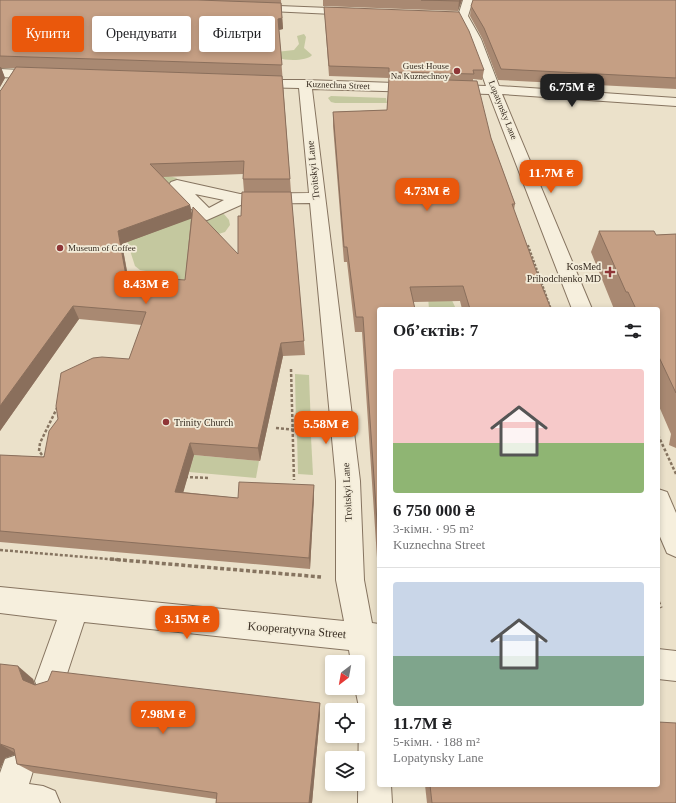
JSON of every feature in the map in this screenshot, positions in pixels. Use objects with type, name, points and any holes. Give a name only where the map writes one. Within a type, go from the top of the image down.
[{"type":"street","name":"Lopatynsky Lane","points":[[468,0],[460,16],[475,39],[581,307]]},
{"type":"street","points":[[245,8],[362,12]]},
{"type":"street","points":[[0,73],[54,75]]},
{"type":"street","points":[[8,86],[16,74]]},
{"type":"street","name":"Kuznechna Street","points":[[237,82],[494,90],[676,102]]},
{"type":"street","name":"Troitskyi Lane","points":[[305,84],[316,198],[348,481],[350,580],[370,637],[374,707],[375,803]]},
{"type":"street","points":[[651,101],[676,105]]},
{"type":"street","points":[[240,199],[316,198]]},
{"type":"street","points":[[660,505],[676,545]]},
{"type":"street","name":"Kooperatyvna Street","points":[[0,600],[324,634],[370,637]]},
{"type":"street","points":[[50,681],[75,608]]},
{"type":"street","points":[[660,664],[676,666]]},
{"type":"street","points":[[18,771],[8,798],[43,803]]},
{"type":"path","points":[[291,369],[294,480]]},
{"type":"path","points":[[50,463],[44,459],[39,452],[40,443],[59,403]]},
{"type":"path","points":[[276,428],[318,432]]},
{"type":"path","points":[[660,439],[676,474]]},
{"type":"path","points":[[180,477],[210,478]]},
{"type":"path","points":[[0,550],[326,577]]},
{"type":"green space","points":[[304,34],[306,37],[304,48],[312,55],[310,57],[297,60],[287,60],[267,53],[294,50],[299,44],[297,36]]},
{"type":"green space","points":[[331,96],[386,98],[387,103],[335,103],[331,102],[328,98]]},
{"type":"green space","points":[[142,170],[177,178],[174,183],[153,184],[182,219],[196,212],[223,213],[229,220],[230,225],[225,232],[189,243],[187,257],[190,263],[215,281],[161,280],[158,273],[140,270],[135,266],[127,241]]},
{"type":"green space","points":[[450,296],[455,307],[429,307],[428,297]]},
{"type":"green space","points":[[295,374],[309,375],[311,428],[296,427]]},
{"type":"green space","points":[[297,435],[311,437],[313,475],[298,474]]},
{"type":"green space","points":[[194,455],[259,461],[256,478],[189,472]]},
{"type":"building","points":[[0,0],[198,0],[281,3],[282,18],[278,19],[282,65],[0,56]]},
{"type":"building","points":[[421,0],[460,0],[459,1]]},
{"type":"building","points":[[473,0],[676,0],[676,78],[501,69],[484,28],[471,6]]},
{"type":"building","points":[[324,7],[459,12],[469,31],[484,70],[473,70],[474,74],[389,72],[389,68],[329,66]]},
{"type":"building","points":[[16,67],[282,76],[290,179],[243,179],[244,161],[150,164],[190,205],[118,231],[126,276],[185,280],[193,207],[238,254],[238,216],[241,216],[242,192],[291,192],[304,341],[281,343],[258,448],[190,443],[175,492],[238,498],[239,482],[314,485],[309,558],[0,531],[0,455],[44,457],[49,431],[58,419],[56,406],[61,373],[93,358],[102,357],[129,359],[146,312],[73,306],[0,406],[0,91]]},
{"type":"building","points":[[389,78],[477,81],[491,138],[515,204],[512,204],[550,307],[469,307],[463,286],[410,287],[415,307],[377,307],[377,522],[363,317],[356,317],[347,247],[344,247],[333,112],[387,110]]},
{"type":"building","points":[[599,231],[654,231],[656,235],[676,234],[676,393],[660,359],[660,307],[635,307],[628,292],[626,292]]},
{"type":"building","points":[[0,664],[18,666],[23,680],[35,685],[48,681],[52,671],[320,703],[309,803],[216,803],[217,793],[17,764],[14,749],[0,744]]},
{"type":"building","points":[[660,722],[676,723],[676,803],[432,803],[430,787],[660,787]]},
{"type":"place","name":"Guest House Na Kuznechnoy","points":[[457,71]]},
{"type":"place","name":"Museum of Coffee","points":[[60,248]]},
{"type":"place","name":"KosMed Prihodchenko MD","points":[[610,272]]},
{"type":"place","name":"Trinity Church","points":[[166,422]]}]
